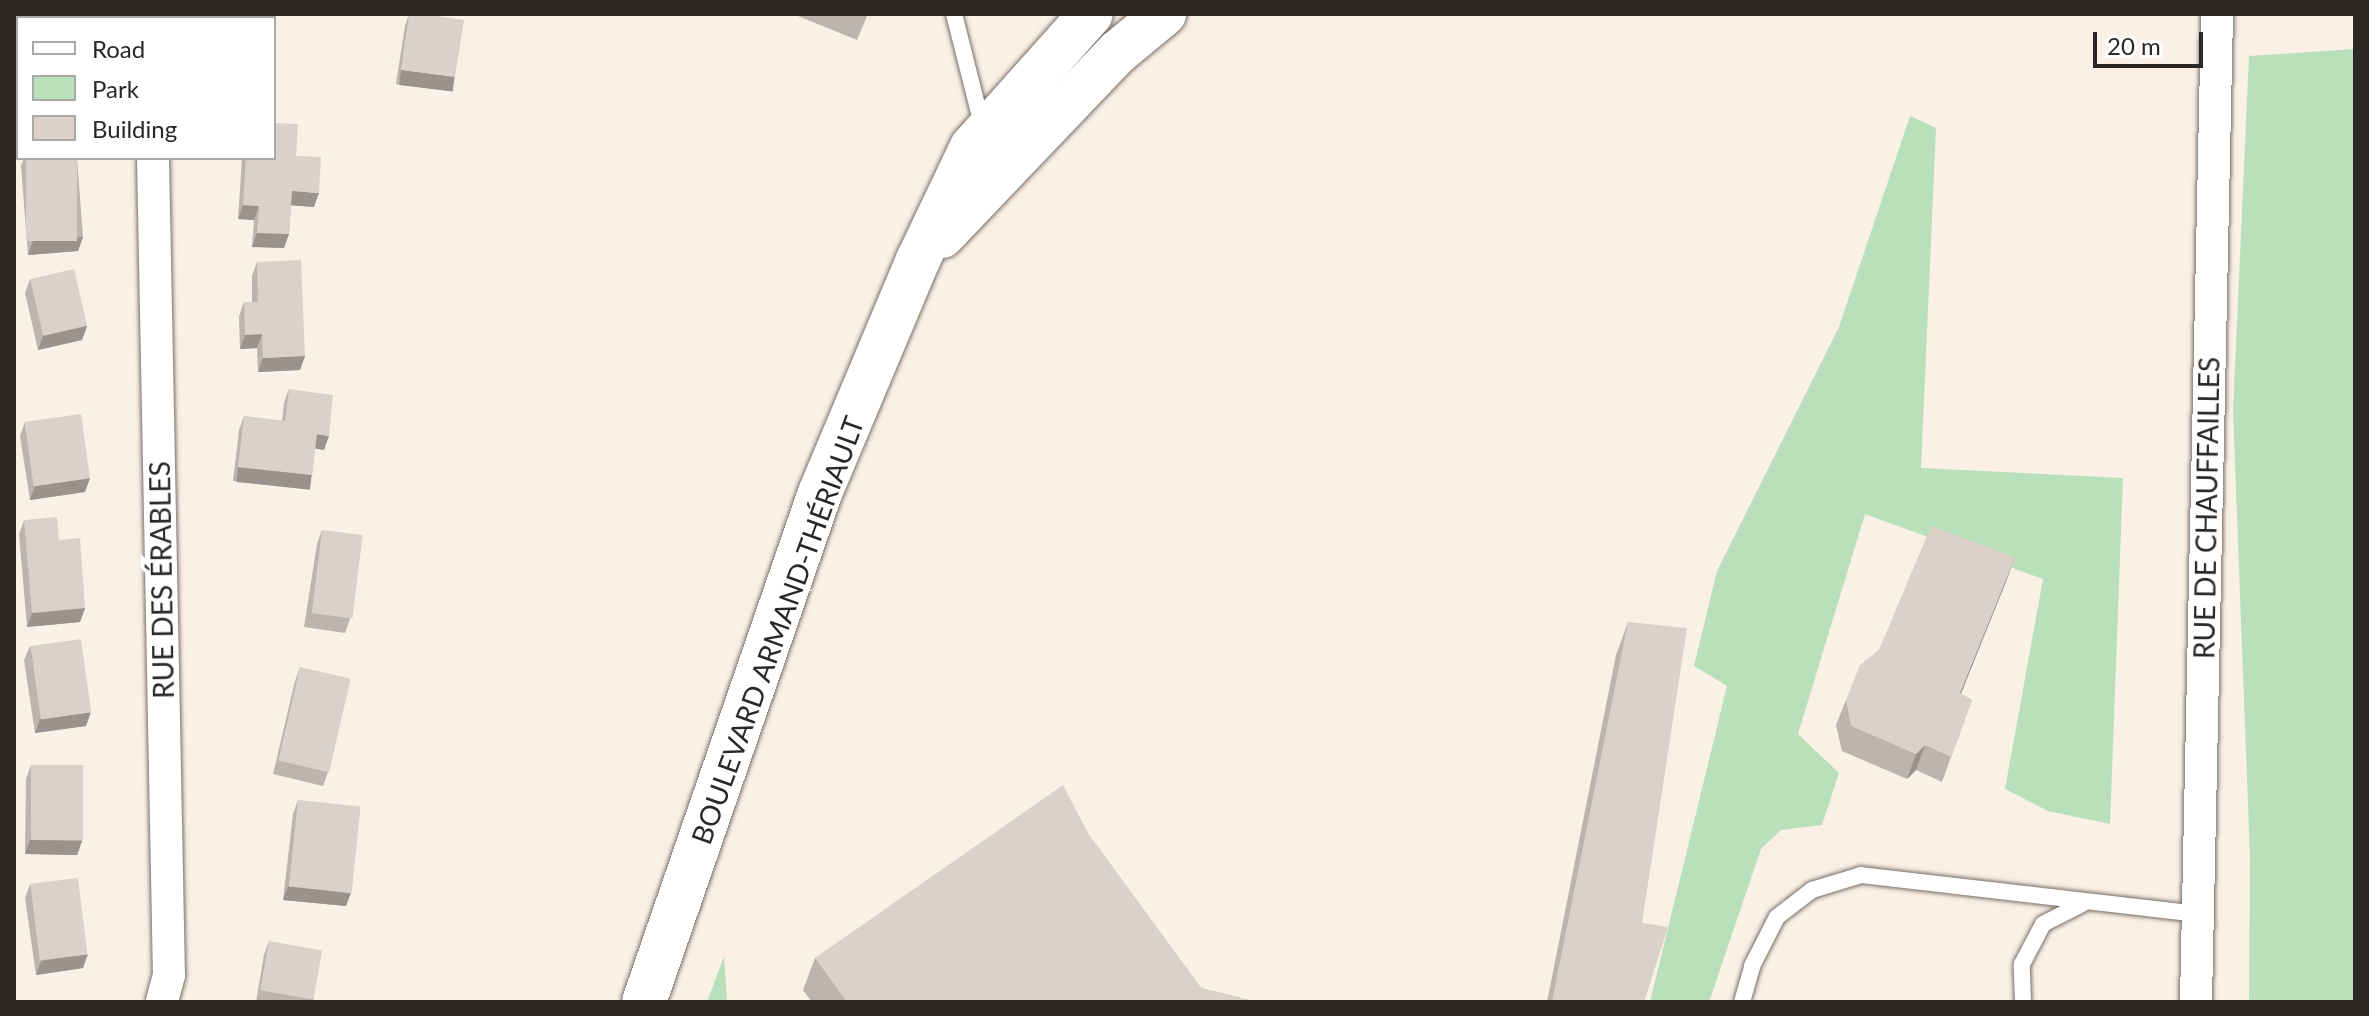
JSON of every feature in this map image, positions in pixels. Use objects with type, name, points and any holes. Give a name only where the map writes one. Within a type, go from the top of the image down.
[{"type":"street","name":"BOULEVARD ARMAND-THÉRIAULT","points":[[644,1002],[820,493],[918,260],[984,133],[1091,14]]},
{"type":"street","name":"BOULEVARD ARMAND-THÉRIAULT","points":[[918,260],[1118,52],[1164,14]]},
{"type":"street","name":"RUE DE CHAUFFAILLES","points":[[2196,1002],[2217,14]]},
{"type":"street","name":"RUE DES ÉRABLES","points":[[153,160],[169,975],[162,1002]]},
{"type":"lane","points":[[954,14],[984,133]]},
{"type":"lane","points":[[1742,1002],[1752,966],[1777,917],[1812,890],[1861,875],[2082,904],[2197,914]]},
{"type":"lane","points":[[2023,1002],[2022,964],[2043,924],[2082,904]]},
{"type":"green space","points":[[2355,49],[2355,1002],[2249,1002],[2250,857],[2233,411],[2249,56]]},
{"type":"green space","points":[[1910,116],[1936,128],[1921,468],[2123,478],[2110,824],[2048,811],[2005,789],[2043,579],[1865,514],[1798,734],[1839,773],[1822,825],[1781,830],[1761,849],[1709,1002],[1650,1002],[1727,686],[1694,666],[1717,571],[1839,327]]},
{"type":"green space","points":[[724,956],[727,1002],[707,1002]]},
{"type":"building","points":[[409,14],[464,20],[455,77],[401,70]]},
{"type":"building","points":[[276,123],[298,124],[296,156],[321,157],[319,193],[292,191],[289,234],[257,233],[259,206],[243,205],[246,160],[276,160]]},
{"type":"building","points":[[26,160],[77,160],[77,241],[26,241]]},
{"type":"building","points":[[301,260],[305,356],[263,358],[262,334],[245,335],[244,302],[258,302],[257,262]]},
{"type":"building","points":[[74,269],[87,326],[43,336],[30,279]]},
{"type":"building","points":[[289,389],[333,395],[329,436],[317,434],[312,475],[238,467],[244,416],[285,421]]},
{"type":"building","points":[[81,414],[90,478],[34,486],[25,422]]},
{"type":"building","points":[[57,517],[59,540],[80,538],[85,608],[32,613],[24,520]]},
{"type":"building","points":[[1931,526],[2015,557],[1960,693],[1972,700],[1951,757],[1925,745],[1916,754],[1851,726],[1846,700],[1860,665],[1879,650]]},
{"type":"building","points":[[322,530],[363,535],[352,618],[312,613]]},
{"type":"building","points":[[1628,622],[1687,628],[1642,923],[1668,927],[1644,1002],[1552,1002]]},
{"type":"building","points":[[81,639],[91,712],[41,719],[30,646]]},
{"type":"building","points":[[300,667],[351,679],[329,772],[278,761]]},
{"type":"building","points":[[31,765],[83,765],[83,840],[31,840]]},
{"type":"building","points":[[1063,785],[1089,835],[1201,988],[1257,1002],[847,1002],[815,958]]},
{"type":"building","points":[[298,800],[361,807],[352,893],[289,887]]},
{"type":"building","points":[[78,878],[87,954],[40,960],[30,884]]},
{"type":"building","points":[[269,941],[322,950],[313,1000],[260,990]]}]
